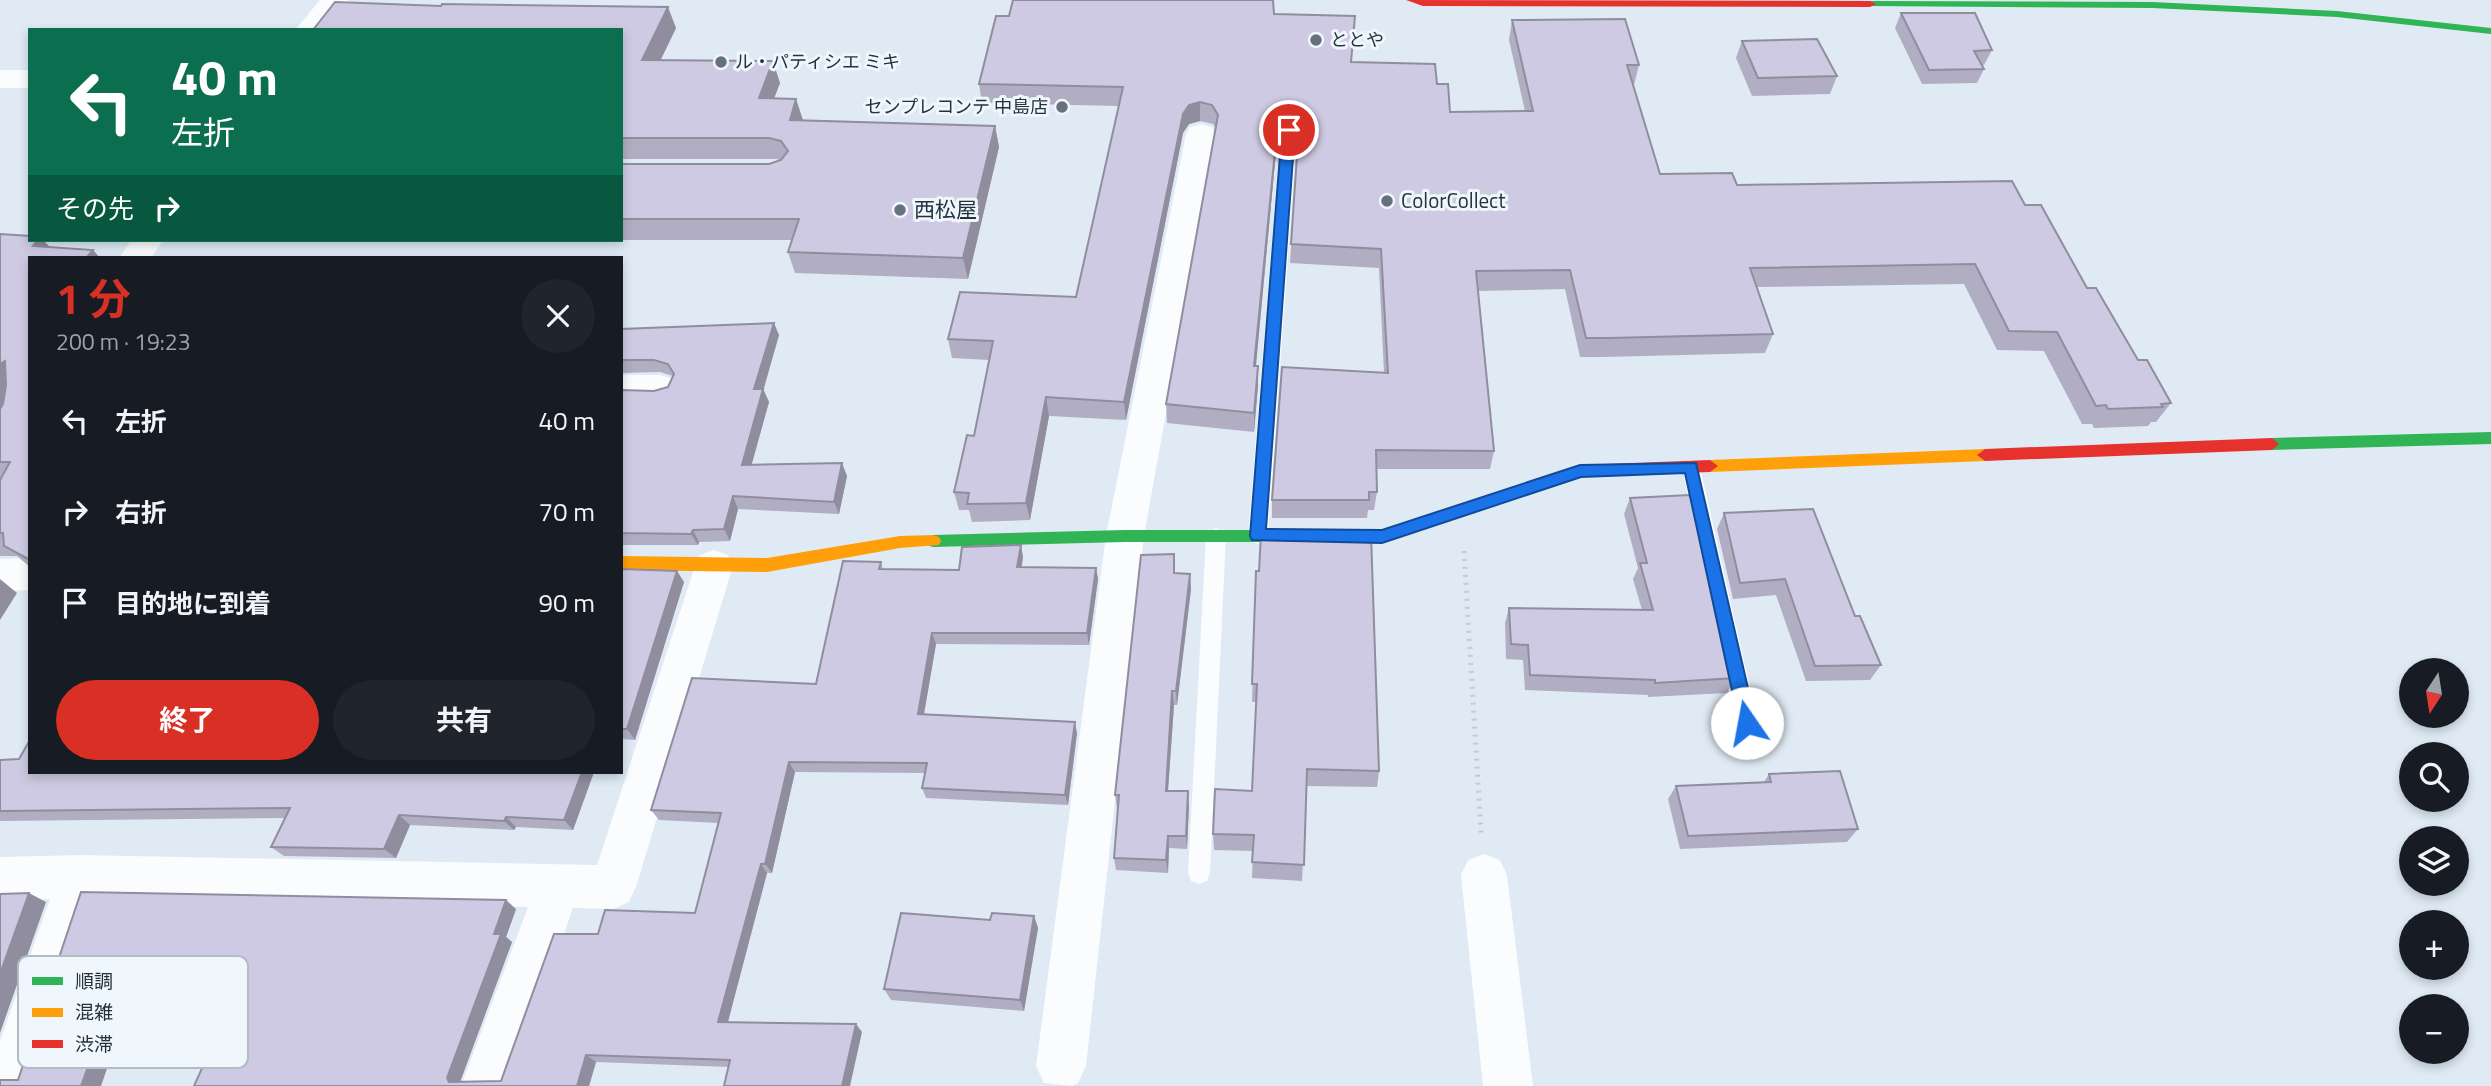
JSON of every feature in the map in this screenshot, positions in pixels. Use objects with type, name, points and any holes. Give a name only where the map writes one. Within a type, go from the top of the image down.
[{"type":"street","points":[[311,28],[335,0]]},
{"type":"street","points":[[1412,0],[1423,3],[2152,5],[2337,14],[2491,31]]},
{"type":"street","points":[[2315,0],[2396,4]]},
{"type":"street","points":[[0,79],[28,79]]},
{"type":"street","points":[[1061,1066],[1125,536],[1201,134]]},
{"type":"street","points":[[623,388],[660,388]]},
{"type":"street","points":[[623,563],[767,565],[900,542],[1125,536],[1382,536],[1580,471],[2491,438]]},
{"type":"street","points":[[0,879],[80,876],[613,887],[713,566]]},
{"type":"street","points":[[0,575],[28,574]]},
{"type":"street","points":[[1484,875],[1508,1086]]},
{"type":"street","points":[[53,956],[80,876]]},
{"type":"street","points":[[486,1086],[558,886]]},
{"type":"street","points":[[9,1086],[18,1059]]},
{"type":"lane","points":[[1258,536],[1289,130]]},
{"type":"lane","points":[[1691,467],[1747,723]]},
{"type":"lane","points":[[1199,873],[1216,536]]},
{"type":"path","points":[[1461,510],[1484,875]]},
{"type":"building","points":[[1013,0],[1273,0],[1274,14],[1355,16],[1351,62],[1435,64],[1437,84],[1448,84],[1450,112],[1533,111],[1512,20],[1625,19],[1639,65],[1627,65],[1660,174],[1732,173],[1737,185],[2012,181],[2025,205],[2041,205],[2087,288],[2096,288],[2138,360],[2147,360],[2171,403],[2161,404],[2163,407],[2108,409],[2106,405],[2096,406],[2057,332],[2009,331],[1975,264],[1750,268],[1773,334],[1609,338],[1586,338],[1570,270],[1476,271],[1494,451],[1376,450],[1377,492],[1369,492],[1369,500],[1272,500],[1282,367],[1388,373],[1381,249],[1291,244],[1300,111],[1291,103],[1279,110],[1254,366],[1258,366],[1254,413],[1166,404],[1218,115],[1212,105],[1200,102],[1189,105],[1183,114],[1124,402],[1046,397],[1026,503],[967,504],[969,493],[954,492],[967,435],[974,436],[993,341],[948,339],[960,292],[1076,297],[1123,87],[979,84],[996,16],[1009,16]]},
{"type":"building","points":[[335,2],[441,6],[668,7],[642,60],[773,61],[759,98],[796,99],[790,120],[995,126],[963,258],[788,252],[799,219],[623,219],[623,164],[769,164],[781,160],[788,151],[781,141],[769,138],[623,138],[623,28],[315,28]]},
{"type":"building","points":[[1901,13],[1975,13],[1992,50],[1974,51],[1984,69],[1929,70]]},
{"type":"building","points":[[1817,39],[1837,76],[1758,78],[1742,41]]},
{"type":"building","points":[[0,234],[28,236],[28,242],[36,242],[33,246],[93,250],[88,256],[28,256],[28,559],[4,546],[3,533],[0,533],[0,480],[10,462],[0,462],[0,409],[6,385],[5,361],[0,364]]},
{"type":"building","points":[[774,323],[754,389],[763,389],[742,465],[842,463],[834,502],[733,496],[724,529],[693,530],[691,534],[623,533],[623,390],[654,391],[668,387],[674,374],[668,364],[654,360],[623,360],[623,329]]},
{"type":"building","points":[[1690,495],[1696,514],[1700,514],[1715,586],[1710,586],[1735,678],[1655,683],[1655,680],[1530,675],[1528,645],[1511,644],[1509,608],[1653,610],[1640,563],[1647,563],[1630,498]]},
{"type":"building","points":[[1813,509],[1855,616],[1860,616],[1881,665],[1815,666],[1785,579],[1740,583],[1724,513]]},
{"type":"building","points":[[1261,534],[1371,534],[1379,771],[1307,769],[1304,865],[1252,862],[1254,835],[1213,834],[1215,789],[1252,791],[1257,684],[1252,684],[1256,571],[1259,571]]},
{"type":"building","points":[[1021,545],[1017,567],[1096,568],[1087,633],[932,633],[918,714],[1075,722],[1065,795],[922,788],[927,763],[789,762],[765,864],[761,864],[718,1022],[856,1024],[842,1086],[724,1086],[730,1060],[586,1055],[577,1086],[194,1086],[202,1068],[248,1068],[248,956],[60,956],[81,892],[506,900],[494,934],[501,934],[447,1078],[449,1082],[501,1081],[554,934],[598,934],[605,910],[695,913],[721,813],[651,810],[692,678],[816,684],[843,561],[881,562],[879,569],[959,570],[962,547]]},
{"type":"building","points":[[1174,554],[1174,573],[1190,574],[1176,691],[1172,691],[1166,791],[1188,791],[1186,836],[1168,836],[1166,860],[1114,858],[1119,795],[1115,795],[1141,555]]},
{"type":"building","points":[[623,569],[677,571],[627,729],[623,729]]},
{"type":"building","points":[[28,743],[28,774],[581,774],[564,820],[506,817],[504,821],[399,815],[384,849],[271,847],[290,808],[0,811],[0,760],[19,759]]},
{"type":"building","points":[[1840,771],[1858,829],[1688,836],[1676,786],[1771,782],[1769,774]]},
{"type":"building","points":[[29,893],[0,974],[0,894]]},
{"type":"building","points":[[901,913],[990,920],[992,913],[1034,916],[1020,1000],[884,989]]},
{"type":"building","points":[[22,1068],[88,1068],[81,1086],[0,1086],[0,1080],[18,1080]]},
{"type":"traffic: fast","points":[[1870,4],[2152,5],[2337,14],[2491,31]]},
{"type":"traffic: fast","points":[[2272,444],[2491,438]]},
{"type":"traffic: fast","points":[[933,541],[1125,536],[1369,536]]},
{"type":"traffic: slow","points":[[1710,466],[1985,455]]},
{"type":"traffic: slow","points":[[623,563],[767,565],[900,542],[933,541]]},
{"type":"traffic: jam","points":[[1412,0],[1423,3],[1870,4]]},
{"type":"traffic: jam","points":[[1985,455],[2272,444]]},
{"type":"traffic: jam","points":[[1369,536],[1382,536],[1580,471],[1710,466]]},
{"type":"place","name":"ととや","points":[[1316,40]]},
{"type":"place","name":"ル・パティシエ ミキ","points":[[721,62]]},
{"type":"place","name":"センプレコンテ 中島店","points":[[1062,107]]},
{"type":"place","name":"ColorCollect","points":[[1387,201]]},
{"type":"place","name":"西松屋","points":[[900,210]]},
{"type":"route","points":[[1289,130],[1258,536],[1382,536],[1580,471],[1691,467],[1747,723]]}]
